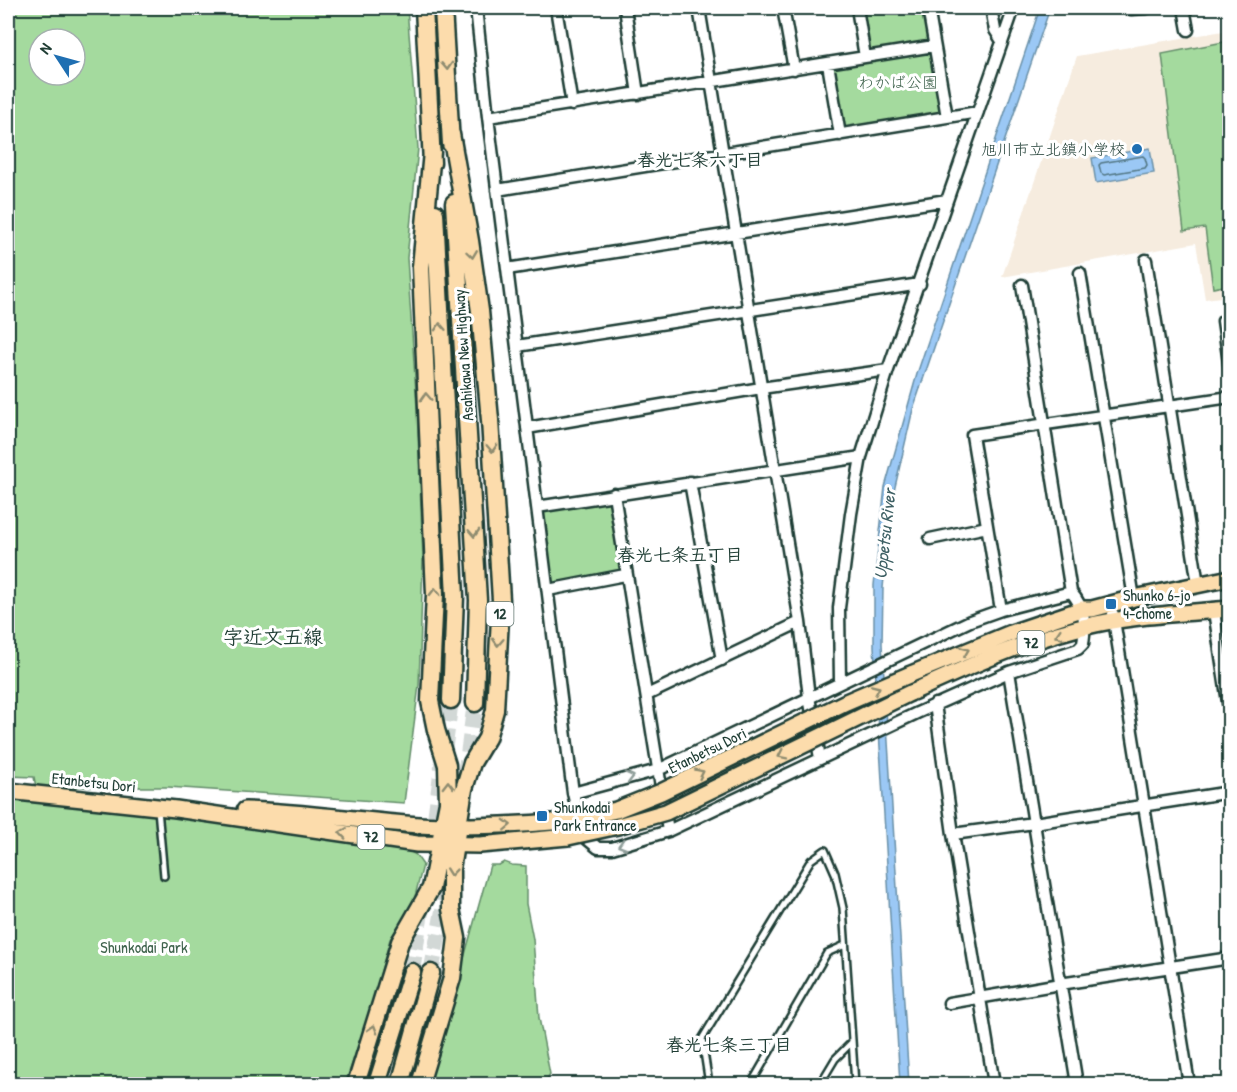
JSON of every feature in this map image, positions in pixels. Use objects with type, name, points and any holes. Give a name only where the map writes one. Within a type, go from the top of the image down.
[{"type":"highway","name":"Asahikawa New Highway","points":[[424,8],[455,596],[451,700]]},
{"type":"highway","name":"Asahikawa New Highway","points":[[443,8],[478,600],[475,702]]},
{"type":"highway","name":"12","points":[[356,1084],[400,942],[431,888],[447,845],[450,826],[472,763],[487,738],[495,710],[501,600],[490,420],[480,311],[451,134]]},
{"type":"highway","name":"12","points":[[432,152],[421,267],[435,594],[430,701],[447,765],[450,826]]},
{"type":"highway","name":"12","points":[[420,1084],[452,978],[457,938],[451,909],[447,845]]},
{"type":"highway","points":[[377,1084],[412,972]]},
{"type":"highway","points":[[400,1084],[431,973]]},
{"type":"main road","name":"Etanbetsu Dori","points":[[176,809],[288,811],[419,825],[450,826],[524,825],[566,821],[616,810],[661,792],[846,702],[1011,633],[1082,609],[1230,578]]},
{"type":"main road","name":"Etanbetsu Dori","points":[[8,791],[176,809],[417,844],[523,842],[568,837],[666,812],[910,693],[974,664],[1036,642],[1115,621],[1230,609]]},
{"type":"street","points":[[476,8],[573,793],[582,831],[587,839],[598,848],[612,848],[668,831],[935,704],[1009,672],[1078,649],[1083,644],[1086,627],[1082,609],[1071,592],[1022,285]]},
{"type":"street","points":[[556,8],[572,105]]},
{"type":"street","points":[[625,8],[638,94]]},
{"type":"street","points":[[699,8],[773,470],[800,621],[809,697],[820,758]]},
{"type":"street","points":[[783,8],[794,69]]},
{"type":"street","points":[[857,8],[865,57]]},
{"type":"street","points":[[927,8],[946,117]]},
{"type":"street","points":[[991,8],[995,30],[1002,41]]},
{"type":"street","points":[[844,680],[839,608],[861,457],[888,370],[920,284],[1014,8]]},
{"type":"street","points":[[1126,8],[1147,8]]},
{"type":"street","points":[[1184,8],[1188,30]]},
{"type":"street","points":[[488,117],[934,46]]},
{"type":"street","points":[[828,64],[840,135]]},
{"type":"street","points":[[497,190],[978,112]]},
{"type":"street","points":[[507,269],[947,200]]},
{"type":"street","points":[[1146,260],[1198,585]]},
{"type":"street","points":[[1080,273],[1134,598]]},
{"type":"street","points":[[517,346],[920,284]]},
{"type":"street","points":[[1223,321],[1230,369]]},
{"type":"street","points":[[527,428],[761,388],[888,370]]},
{"type":"street","points":[[1001,610],[972,435],[1230,397]]},
{"type":"street","points":[[537,507],[861,457]]},
{"type":"street","points":[[690,482],[722,660]]},
{"type":"street","points":[[614,494],[625,575],[647,695],[668,831]]},
{"type":"street","points":[[930,539],[987,527]]},
{"type":"street","points":[[548,590],[625,575]]},
{"type":"street","points":[[573,793],[658,770],[970,621],[1001,610],[1071,592]]},
{"type":"street","points":[[1111,604],[1189,1084]]},
{"type":"street","points":[[1214,611],[1230,715]]},
{"type":"street","points":[[647,695],[800,621]]},
{"type":"street","points":[[1009,672],[1077,1084]]},
{"type":"street","points":[[935,704],[953,834],[994,1084]]},
{"type":"street","points":[[953,834],[1230,792]]},
{"type":"street","points":[[949,1003],[1230,958]]},
{"type":"lane","points":[[158,807],[164,876]]},
{"type":"lane","points":[[710,1084],[702,1039],[811,860],[825,850],[835,873],[843,908],[855,1084]]},
{"type":"lane","points":[[751,1084],[827,953],[845,945]]},
{"type":"lane","points":[[820,1084],[835,1059],[851,1043]]},
{"type":"shaded area","name":"旭川市立北鎮小学校","points":[[1229,30],[1229,296],[1205,299],[1196,243],[1002,277],[1077,56]]},
{"type":"green space","points":[[8,8],[407,8],[418,148],[407,258],[417,408],[423,559],[419,685],[404,803],[168,787],[36,787],[34,777],[8,776]]},
{"type":"green space","name":"わかば公園","points":[[857,8],[928,8],[947,117],[840,135],[828,64],[865,57]]},
{"type":"green space","points":[[1229,41],[1229,285],[1213,288],[1205,228],[1184,231],[1162,54]]},
{"type":"green space","points":[[614,494],[625,575],[548,590],[537,507]]},
{"type":"green space","name":"Shunkodai Park","points":[[8,798],[174,813],[404,848],[416,855],[423,865],[413,904],[390,939],[369,1014],[345,1084],[8,1084]]},
{"type":"green space","points":[[504,862],[526,866],[526,904],[533,939],[539,1018],[550,1074],[547,1079],[549,1084],[426,1084],[490,865],[499,865]]},
{"type":"water","name":"Uppetsu River","points":[[1040,8],[1050,8],[913,409],[891,504],[883,588],[882,644],[909,1084],[900,1084],[874,646],[874,585],[885,487],[917,374]]},
{"type":"water","points":[[1150,148],[1154,173],[1096,183],[1092,158]]},
{"type":"tunnel","points":[[432,841],[451,700]]},
{"type":"tunnel","points":[[465,776],[475,703]]},
{"type":"tunnel","points":[[431,973],[447,890]]},
{"type":"tunnel","points":[[412,972],[422,905]]},
{"type":"place","name":"旭川市立北鎮小学校","points":[[1137,149]]},
{"type":"place","name":"Shunko 6-jo 4-chome","points":[[1111,604]]},
{"type":"place","name":"Shunkodai Park Entrance","points":[[542,816]]},
{"type":"district","name":"春光七条六丁目","points":[[700,160]]},
{"type":"district","name":"春光七条五丁目","points":[[680,555]]},
{"type":"district","name":"字近文五線","points":[[273,637]]},
{"type":"district","name":"春光七条三丁目","points":[[729,1045]]}]
